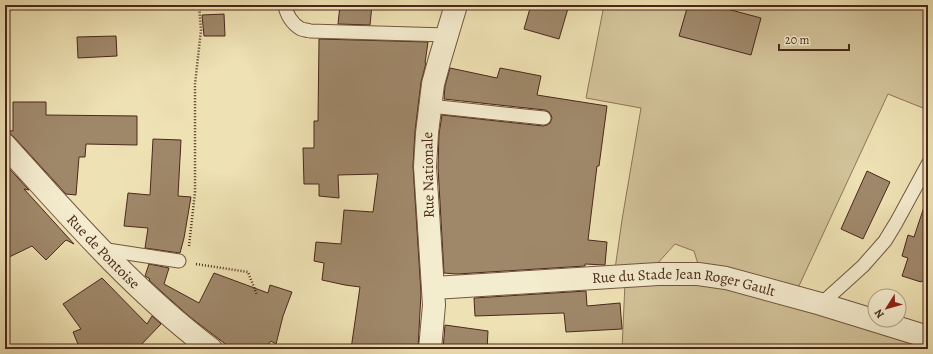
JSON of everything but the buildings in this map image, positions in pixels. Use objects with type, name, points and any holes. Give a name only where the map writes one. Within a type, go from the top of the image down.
[{"type":"street","name":"Rue Nationale","points":[[430,349],[434,288],[425,167],[427,133],[435,77],[456,5]]},
{"type":"street","name":"Rue de Pontoise","points":[[5,145],[100,249],[156,304],[211,349]]},
{"type":"street","name":"Rue du Stade Jean Roger Gault","points":[[434,288],[658,274],[698,274],[726,278],[821,304],[928,337]]},
{"type":"lane","points":[[285,5],[288,16],[294,24],[300,28],[310,31],[447,36]]},
{"type":"lane","points":[[430,106],[544,118]]},
{"type":"lane","points":[[821,304],[863,266],[885,241],[896,224],[928,164]]},
{"type":"lane","points":[[100,249],[183,262]]},
{"type":"path","points":[[199,5],[201,30],[195,84],[195,192],[183,262],[248,272],[257,295]]},
{"type":"shaded area","points":[[604,5],[928,5],[928,110],[888,94],[798,288],[698,264],[694,251],[675,244],[656,265],[615,269],[641,108],[586,98]]},
{"type":"shaded area","points":[[625,283],[712,283],[928,347],[928,349],[622,349]]}]
